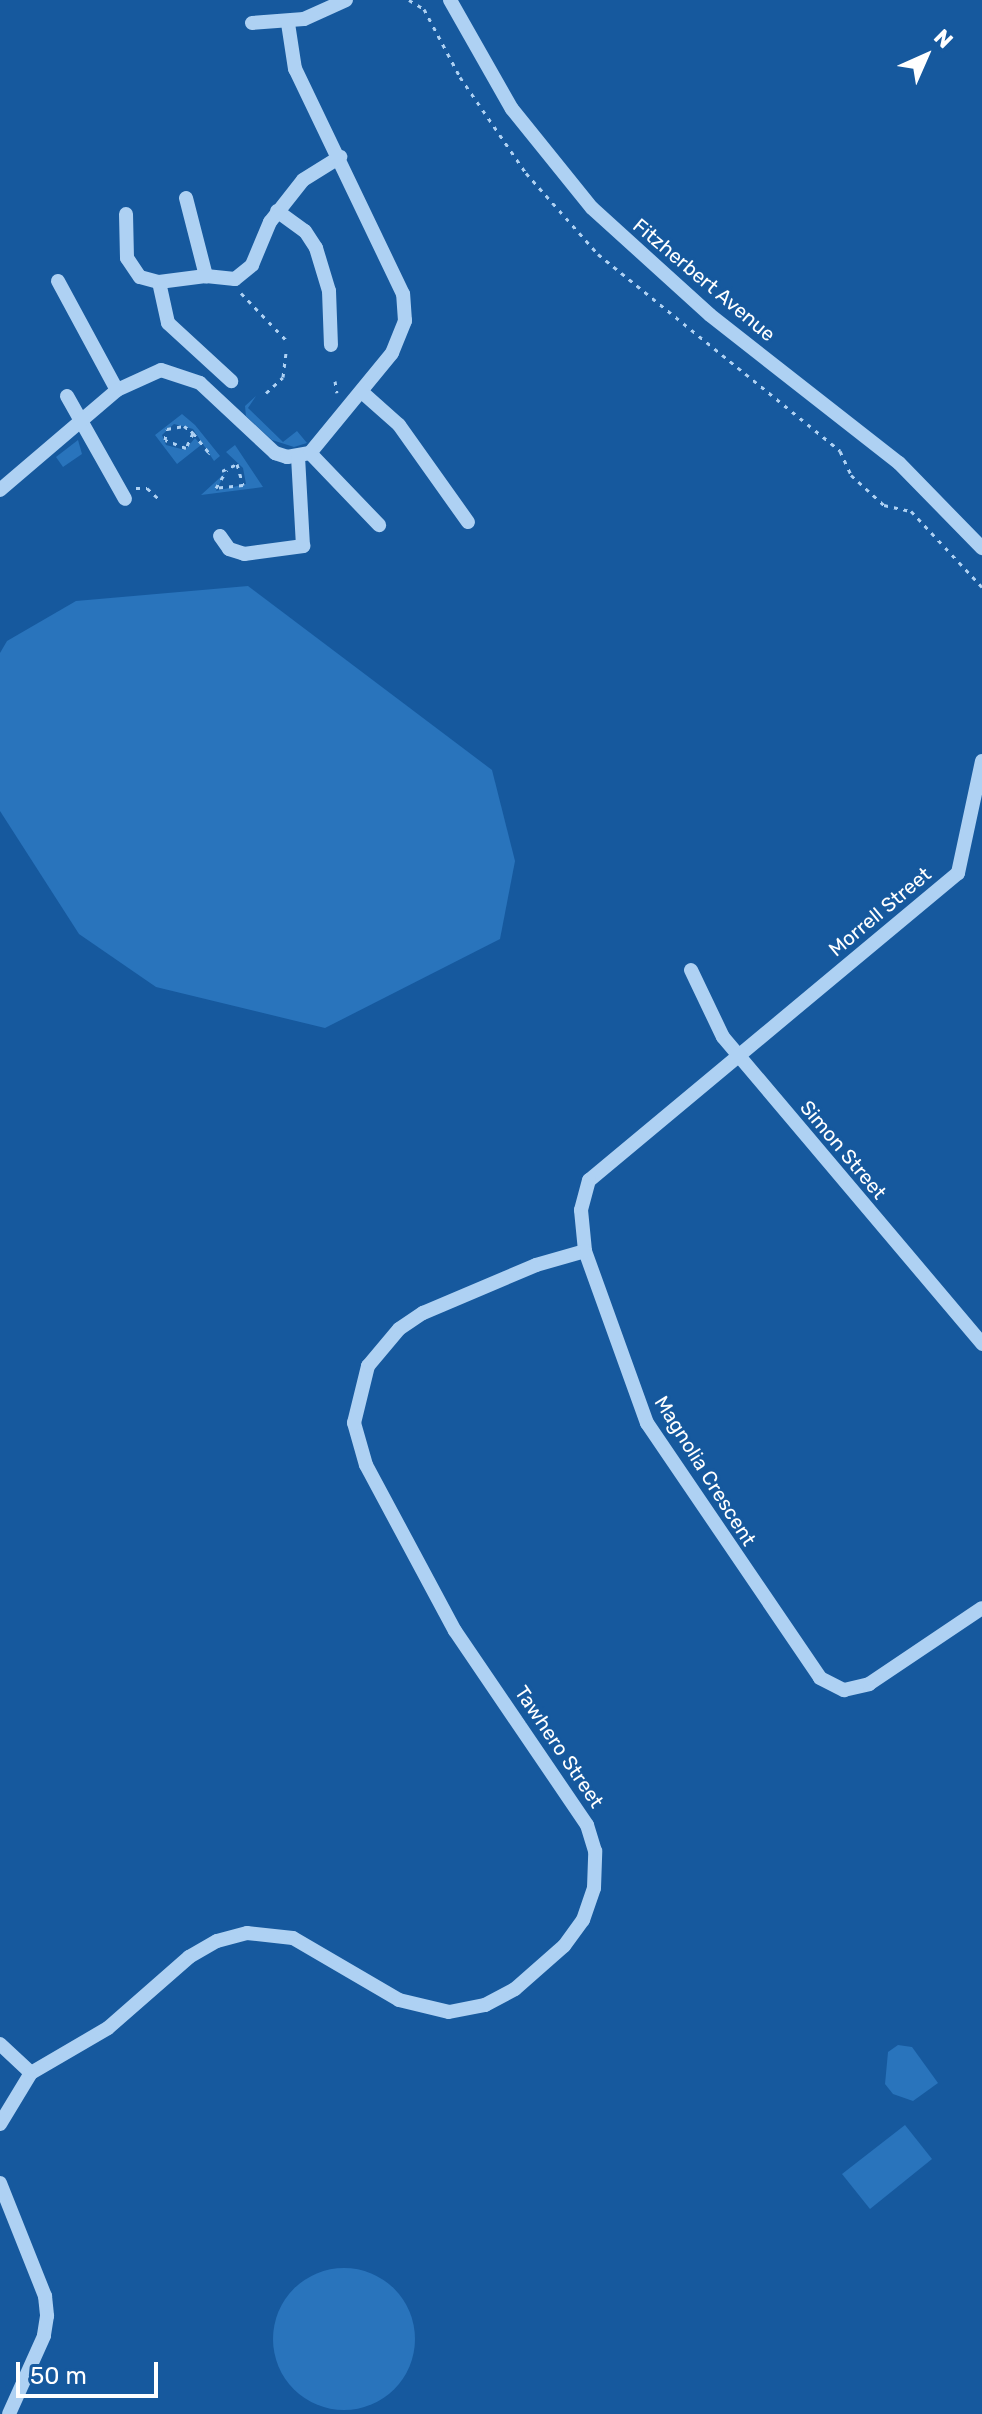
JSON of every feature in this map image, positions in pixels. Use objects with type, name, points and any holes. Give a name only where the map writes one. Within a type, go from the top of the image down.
[{"type":"street","points":[[252,23],[288,23],[346,0]]},
{"type":"street","name":"Fitzherbert Avenue","points":[[450,0],[512,109],[592,208],[699,306],[899,463],[982,548]]},
{"type":"street","points":[[220,536],[229,549],[244,554],[303,546],[304,455],[363,393],[401,336],[406,308],[389,258],[295,69],[288,23]]},
{"type":"street","points":[[126,214],[131,268],[159,282],[206,276],[241,276],[277,211],[303,180],[340,157]]},
{"type":"street","points":[[186,198],[206,276]]},
{"type":"street","points":[[277,211],[305,231],[316,248],[329,291],[331,345]]},
{"type":"street","points":[[58,281],[117,390]]},
{"type":"street","points":[[159,282],[168,323],[231,381]]},
{"type":"street","points":[[200,383],[214,366]]},
{"type":"street","points":[[0,490],[117,390],[161,370],[200,383],[267,447],[304,455],[379,525]]},
{"type":"street","points":[[363,393],[399,425],[468,522]]},
{"type":"street","points":[[67,396],[123,496]]},
{"type":"street","name":"Morrell Street","points":[[738,1055],[958,873],[982,761]]},
{"type":"street","name":"Simon Street","points":[[691,970],[716,1026],[738,1055],[982,1344]]},
{"type":"street","name":"Magnolia Crescent","points":[[738,1055],[589,1180],[581,1198],[585,1251],[647,1423],[820,1678],[844,1690],[869,1684],[982,1608]]},
{"type":"street","name":"Tawhero Street","points":[[0,2124],[31,2073],[108,2028],[189,1957],[232,1937],[270,1933],[293,1938],[399,2000],[449,2012],[485,2005],[515,1989],[564,1946],[583,1920],[594,1888],[595,1851],[587,1825],[455,1631],[366,1465],[354,1423],[368,1366],[399,1329],[423,1313],[536,1265],[585,1251]]},
{"type":"street","points":[[0,2044],[31,2073]]},
{"type":"street","points":[[0,2183],[45,2296],[47,2316],[44,2336],[9,2414]]},
{"type":"path","points":[[241,276],[243,299],[287,341]]},
{"type":"path","points":[[266,393],[283,377],[286,353]]},
{"type":"path","points":[[193,433],[186,448],[165,440],[167,429],[175,425],[193,433],[208,454]]},
{"type":"path","points":[[231,463],[237,464],[243,485],[216,488],[224,470],[231,463]]},
{"type":"path","points":[[861,484],[884,505],[911,511],[982,587]]},
{"type":"path","points":[[123,496],[142,487],[160,500]]},
{"type":"shaded area","points":[[256,396],[248,408],[283,442],[297,431],[307,443],[294,447],[272,440],[246,416],[245,406]]},
{"type":"shaded area","points":[[182,414],[220,456],[214,461],[193,429],[174,424],[162,435],[166,445],[185,450],[195,438],[201,445],[177,464],[155,435]]},
{"type":"shaded area","points":[[78,440],[82,454],[63,467],[56,457]]},
{"type":"shaded area","points":[[235,445],[263,487],[201,495],[225,473],[216,491],[246,484],[243,468],[226,452]]},
{"type":"shaded area","points":[[248,586],[492,770],[515,861],[500,939],[325,1028],[156,987],[79,934],[0,811],[0,653],[7,641],[76,601]]},
{"type":"shaded area","points":[[898,2045],[912,2047],[938,2083],[913,2101],[893,2094],[885,2084],[888,2052]]},
{"type":"shaded area","points":[[905,2125],[932,2159],[870,2209],[842,2174]]},
{"type":"shaded area","points":[[344,2268],[371,2273],[394,2289],[410,2312],[415,2339],[410,2366],[394,2389],[371,2405],[344,2410],[317,2405],[294,2389],[278,2366],[273,2339],[278,2312],[294,2289],[317,2273]]}]
